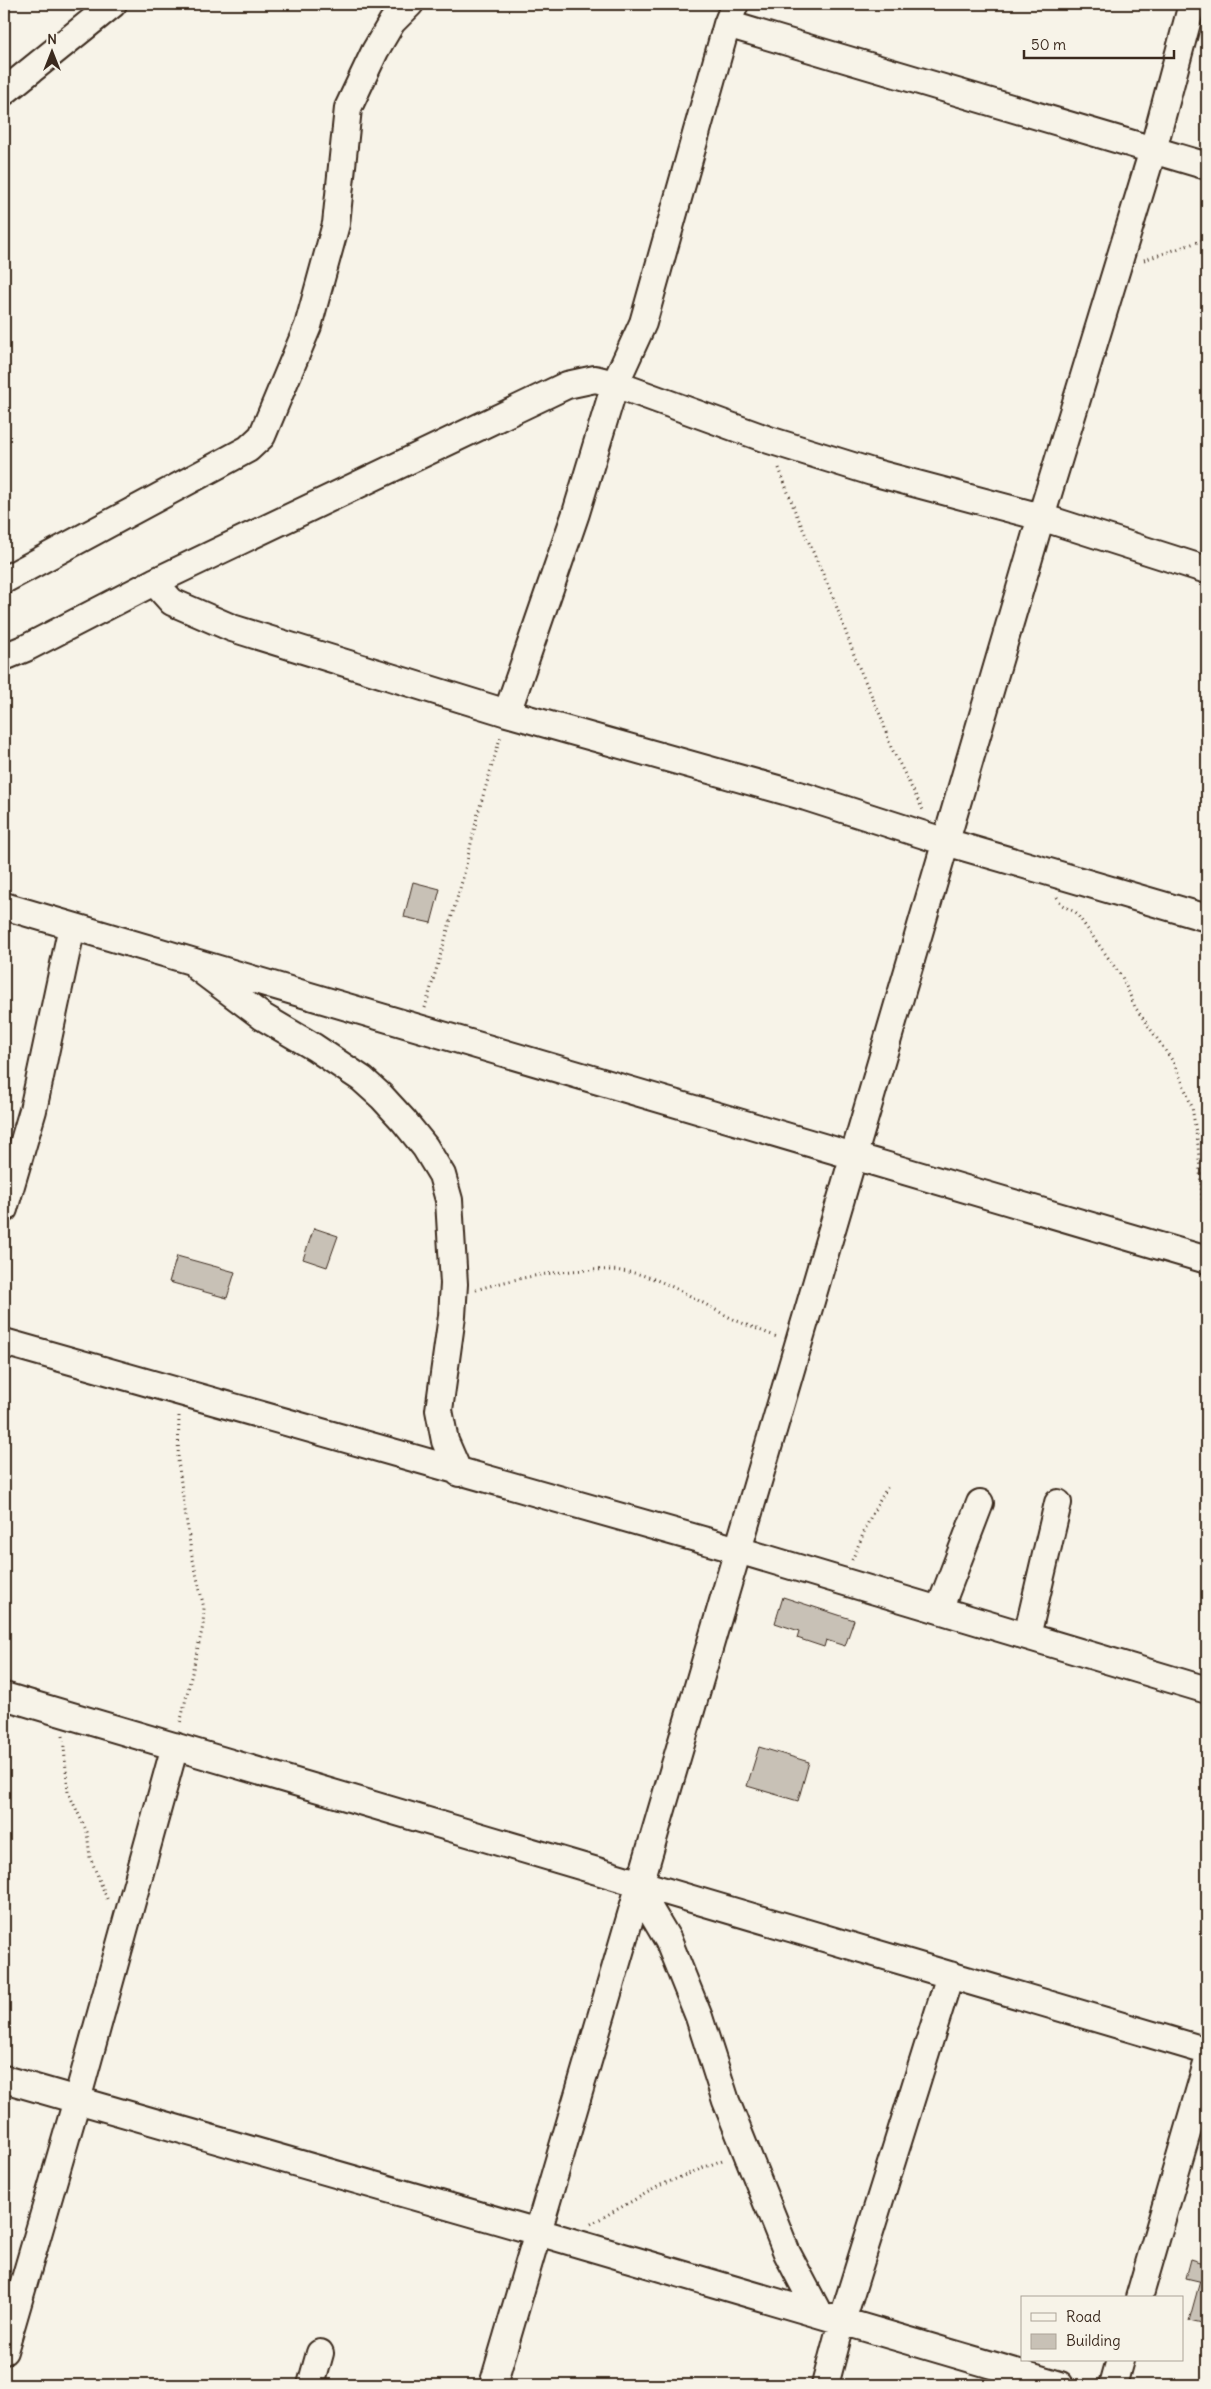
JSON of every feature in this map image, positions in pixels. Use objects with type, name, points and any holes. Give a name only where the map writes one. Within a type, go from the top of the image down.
[{"type":"street","points":[[4,92],[113,4]]},
{"type":"street","points":[[4,580],[248,449],[262,436],[308,326],[336,224],[348,108],[375,51],[392,22],[410,4]]},
{"type":"street","points":[[493,2385],[549,2235],[640,1884],[854,1156],[942,840],[1153,150],[1192,4]]},
{"type":"street","points":[[507,713],[576,513],[615,384],[642,323],[731,14],[1207,166]]},
{"type":"street","points":[[4,657],[26,648],[154,582],[567,385],[595,379],[615,384],[769,440],[872,472],[1041,518],[1207,570]]},
{"type":"street","points":[[154,582],[172,602],[232,628],[507,713],[806,798],[1207,918]]},
{"type":"street","points":[[4,906],[1207,1260]]},
{"type":"street","points":[[4,1209],[33,1110],[72,926]]},
{"type":"street","points":[[188,960],[263,1017],[314,1047],[362,1080],[382,1097],[425,1147],[442,1175],[449,1200],[453,1258],[453,1298],[439,1410],[445,1441],[459,1473]]},
{"type":"street","points":[[4,1342],[459,1473],[738,1550],[1207,1690]]},
{"type":"street","points":[[939,1610],[980,1503]]},
{"type":"street","points":[[1027,1636],[1058,1503]]},
{"type":"street","points":[[4,1696],[1207,2052]]},
{"type":"street","points":[[4,2351],[77,2100],[175,1746]]},
{"type":"street","points":[[640,1884],[648,1908],[668,1940],[699,2017],[726,2101],[788,2253],[831,2318]]},
{"type":"street","points":[[826,2385],[831,2318],[950,1976]]},
{"type":"street","points":[[1140,2296],[1207,2064]]},
{"type":"street","points":[[4,2079],[549,2235],[1060,2385]]},
{"type":"street","points":[[311,2385],[320,2353]]},
{"type":"street","points":[[1113,2385],[1119,2362]]},
{"type":"path","points":[[1118,263],[1160,256],[1207,240]]},
{"type":"path","points":[[769,440],[795,511],[833,597],[857,663],[882,720],[890,745],[942,840]]},
{"type":"path","points":[[420,1028],[507,713]]},
{"type":"path","points":[[1058,874],[1058,901],[1076,913],[1122,977],[1135,1007],[1172,1060],[1192,1107],[1198,1145],[1207,1260]]},
{"type":"path","points":[[453,1298],[530,1276],[588,1271],[644,1275],[668,1285],[728,1316],[798,1345]]},
{"type":"path","points":[[175,1746],[204,1617],[202,1595],[191,1551],[178,1460],[180,1393]]},
{"type":"path","points":[[836,1579],[850,1564],[860,1545],[870,1516],[888,1486]]},
{"type":"path","points":[[60,1712],[68,1792],[87,1832],[90,1857],[109,1904]]},
{"type":"path","points":[[549,2235],[661,2185],[746,2152]]},
{"type":"building","points":[[413,882],[440,889],[431,923],[404,917]]},
{"type":"building","points":[[314,1228],[338,1236],[327,1267],[303,1259]]},
{"type":"building","points":[[177,1256],[235,1272],[227,1298],[169,1282]]},
{"type":"building","points":[[783,1597],[854,1620],[845,1646],[826,1640],[824,1647],[797,1638],[799,1631],[775,1623]]},
{"type":"building","points":[[759,1747],[809,1762],[798,1801],[747,1786]]},
{"type":"building","points":[[1191,2259],[1207,2264],[1207,2283],[1186,2278]]},
{"type":"building","points":[[1200,2281],[1207,2283],[1207,2325],[1189,2321]]}]
